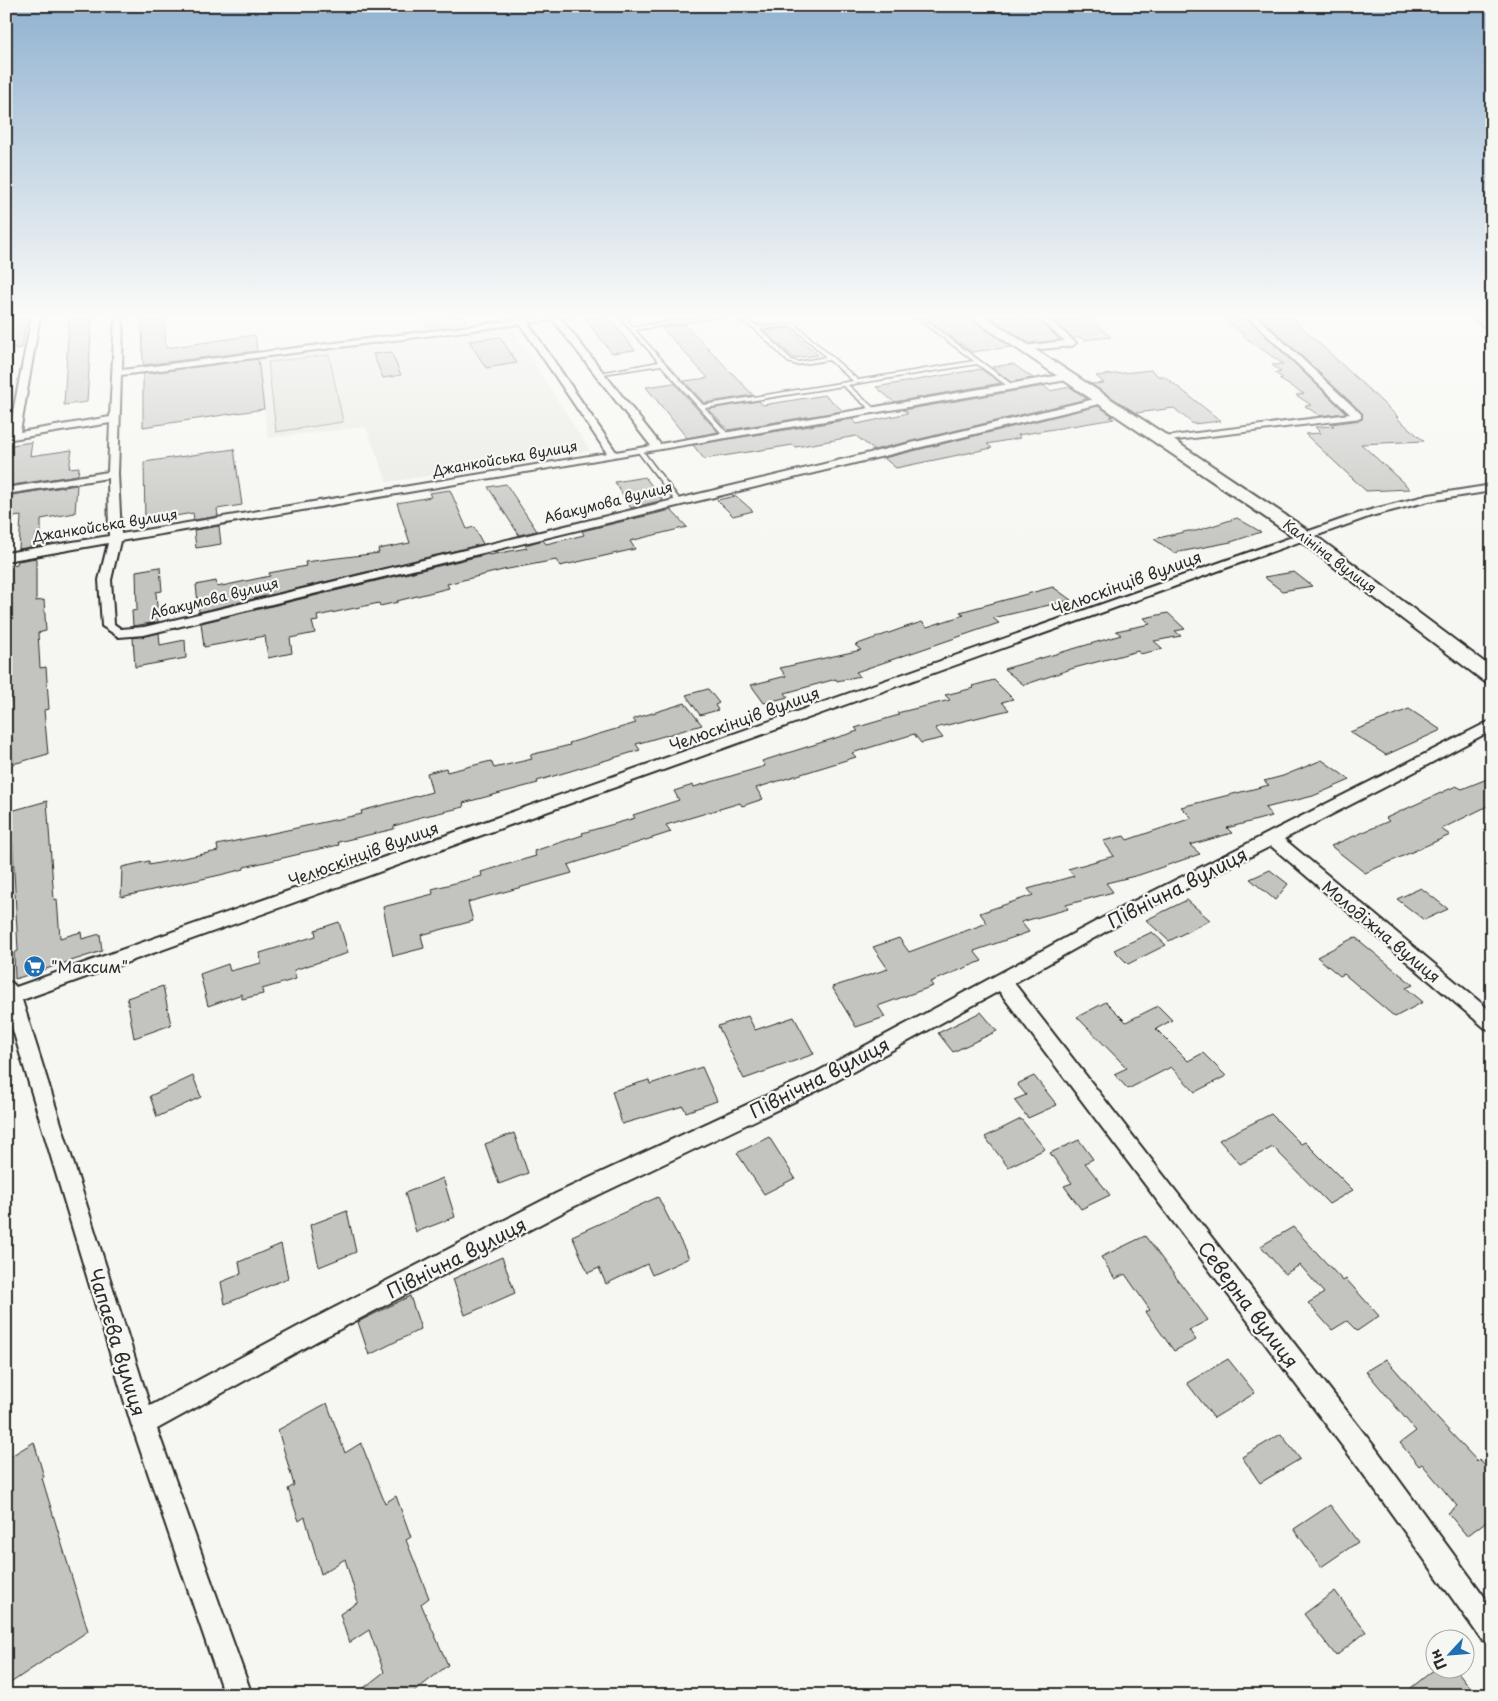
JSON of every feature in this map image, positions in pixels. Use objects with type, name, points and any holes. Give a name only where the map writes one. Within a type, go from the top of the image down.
[{"type":"street","points":[[19,395],[10,437],[116,419]]},
{"type":"street","points":[[115,539],[113,474],[117,395]]},
{"type":"street","points":[[572,395],[613,456]]},
{"type":"street","points":[[616,395],[658,448]]},
{"type":"street","name":"Джанкойська вулиця","points":[[6,557],[613,456],[957,395]]},
{"type":"street","name":"Калініна вулиця","points":[[1096,395],[1306,537],[1492,678]]},
{"type":"street","points":[[1164,440],[1358,416],[1336,395]]},
{"type":"street","name":"Абакумова вулиця","points":[[115,539],[105,580],[108,626],[119,633],[144,631],[1103,400]]},
{"type":"street","points":[[6,491],[113,474]]},
{"type":"street","name":"Челюскінців вулиця","points":[[9,992],[1367,514],[1458,491],[1492,488]]},
{"type":"street","name":"Північна вулиця","points":[[143,1423],[565,1200],[820,1080],[1138,906],[1492,724]]},
{"type":"street","name":"Молодіжна вулиця","points":[[1272,838],[1492,1023]]},
{"type":"street","name":"Северна вулиця","points":[[1002,981],[1368,1459],[1492,1630]]},
{"type":"street","name":"Чапаєва вулиця","points":[[9,992],[143,1423],[238,1695]]},
{"type":"lane","points":[[692,395],[727,436]]},
{"type":"lane","points":[[702,407],[774,395]]},
{"type":"lane","points":[[857,395],[873,410]]},
{"type":"lane","points":[[640,451],[678,501]]},
{"type":"shaded area","points":[[263,395],[555,395],[590,451],[387,482],[366,427],[268,438]]},
{"type":"shaded area","points":[[272,395],[337,395],[343,422],[276,432]]},
{"type":"building","points":[[65,395],[87,395],[87,402],[64,405]]},
{"type":"building","points":[[143,395],[262,395],[264,409],[143,427]]},
{"type":"building","points":[[653,395],[685,395],[718,432],[687,438]]},
{"type":"building","points":[[697,395],[751,395],[704,403]]},
{"type":"building","points":[[825,395],[843,411],[728,430],[709,409],[759,401],[763,405]]},
{"type":"building","points":[[886,395],[931,395],[894,402]]},
{"type":"building","points":[[989,395],[1082,395],[1087,399],[874,450],[856,436],[796,447],[793,445],[704,459],[693,445],[852,419],[857,424],[908,413],[903,410]]},
{"type":"building","points":[[1109,395],[1189,395],[1221,421],[1193,424],[1174,408],[1136,413]]},
{"type":"building","points":[[1297,395],[1328,395],[1346,413],[1320,416],[1305,406],[1311,405]]},
{"type":"building","points":[[1343,395],[1375,395],[1398,419],[1424,441],[1361,444],[1410,489],[1366,491],[1305,434],[1321,433],[1315,427],[1334,426],[1331,424],[1361,420],[1363,414]]},
{"type":"building","points":[[1098,406],[1113,416],[1110,417],[1114,419],[1018,435],[1020,438],[987,444],[992,448],[896,468],[884,458]]},
{"type":"building","points":[[32,442],[30,456],[72,450],[69,468],[79,467],[78,475],[6,486],[6,446]]},
{"type":"building","points":[[234,449],[242,505],[217,509],[218,516],[194,520],[193,513],[145,521],[144,462]]},
{"type":"building","points":[[645,477],[663,500],[631,508],[615,482]]},
{"type":"building","points":[[506,484],[537,531],[519,535],[488,487]]},
{"type":"building","points":[[77,485],[75,513],[41,519],[41,533],[36,534],[36,546],[19,549],[21,516],[6,518],[6,496]]},
{"type":"building","points":[[450,490],[467,529],[474,527],[483,544],[199,612],[196,585],[216,581],[217,587],[270,576],[269,573],[306,566],[305,562],[379,553],[378,549],[410,543],[397,503],[431,497],[429,493]]},
{"type":"building","points":[[736,496],[753,511],[733,516],[717,500]]},
{"type":"building","points":[[671,510],[687,527],[630,541],[635,549],[560,566],[556,560],[503,570],[447,584],[449,588],[398,602],[380,606],[379,603],[317,616],[318,621],[312,622],[315,633],[290,638],[292,653],[268,658],[265,636],[204,647],[201,623],[488,554],[527,548],[525,545],[543,540],[546,544],[584,535],[582,531]]},
{"type":"building","points":[[1237,518],[1261,532],[1231,542],[1174,553],[1154,539],[1196,531]]},
{"type":"building","points":[[219,526],[221,544],[196,548],[194,530]]},
{"type":"building","points":[[36,558],[36,601],[44,600],[46,631],[38,633],[40,668],[46,667],[49,709],[44,710],[48,754],[13,764],[9,702],[11,701],[8,629],[10,628],[7,589],[8,566],[17,564],[18,561]]},
{"type":"building","points":[[160,567],[162,591],[156,592],[158,622],[133,626],[132,611],[137,610],[136,571]]},
{"type":"building","points":[[1294,572],[1312,586],[1282,591],[1264,577]]},
{"type":"building","points":[[1053,587],[1071,600],[993,618],[999,623],[856,672],[860,676],[837,681],[836,679],[785,693],[788,697],[764,703],[751,685],[786,676],[780,668],[861,650],[855,645],[903,628],[922,622],[927,627],[964,615],[960,612]]},
{"type":"building","points":[[1168,613],[1185,629],[1175,631],[1181,636],[1154,641],[1163,649],[1140,654],[1138,651],[1074,668],[1024,685],[1004,669],[1121,635],[1116,631],[1150,624],[1144,618]]},
{"type":"building","points":[[159,633],[160,645],[185,640],[186,658],[135,667],[133,638]]},
{"type":"building","points":[[994,680],[1013,699],[1002,702],[1009,710],[935,728],[943,738],[921,743],[914,734],[852,753],[856,757],[756,788],[763,799],[742,806],[740,803],[666,825],[671,832],[568,865],[572,873],[468,902],[473,921],[421,935],[424,948],[393,956],[383,907],[433,894],[432,889],[482,876],[481,872],[536,856],[534,851],[583,835],[582,833],[635,818],[633,815],[679,800],[674,791],[765,766],[762,761],[858,731],[855,728],[899,715],[897,713],[950,700],[945,695],[974,688],[972,686]]},
{"type":"building","points":[[708,689],[719,703],[715,705],[718,710],[700,715],[686,695]]},
{"type":"building","points":[[685,703],[702,725],[636,744],[640,750],[537,781],[538,783],[463,803],[464,807],[417,818],[394,826],[394,829],[338,842],[339,845],[244,867],[244,869],[220,875],[121,897],[122,867],[149,861],[149,865],[218,851],[217,845],[362,814],[361,811],[432,792],[427,773],[446,768],[447,772],[491,761],[494,768],[532,759],[530,755],[570,745],[569,743],[636,723],[633,719]]},
{"type":"building","points":[[1409,709],[1441,730],[1386,755],[1350,732]]},
{"type":"building","points":[[1322,760],[1350,780],[1313,796],[1265,808],[1272,816],[1227,828],[1232,833],[1190,845],[1200,854],[1139,875],[1106,883],[1113,892],[1066,905],[1068,909],[1021,922],[1029,932],[974,951],[982,961],[930,982],[933,986],[878,1006],[885,1017],[856,1027],[832,987],[888,969],[873,947],[899,938],[909,952],[987,923],[980,913],[1033,895],[1028,889],[1074,876],[1068,869],[1114,856],[1103,841],[1124,836],[1127,840],[1192,818],[1181,807],[1269,785],[1264,781],[1283,776]]},
{"type":"building","points":[[1492,777],[1492,804],[1441,829],[1450,835],[1365,873],[1331,846],[1389,821],[1386,818],[1456,786],[1462,789]]},
{"type":"building","points":[[47,801],[54,900],[57,899],[60,938],[81,932],[82,939],[100,934],[102,951],[15,979],[14,953],[18,951],[11,811]]},
{"type":"building","points":[[1270,870],[1288,884],[1275,900],[1250,879]]},
{"type":"building","points":[[1421,888],[1448,909],[1424,920],[1397,899]]},
{"type":"building","points":[[1187,900],[1210,920],[1169,941],[1146,920]]},
{"type":"building","points":[[339,922],[348,953],[294,970],[296,979],[262,989],[263,994],[242,999],[242,994],[208,1006],[200,974],[228,964],[230,971],[261,963],[260,953],[316,936],[315,930]]},
{"type":"building","points":[[1152,932],[1166,945],[1128,964],[1114,950]]},
{"type":"building","points":[[1355,937],[1413,985],[1406,988],[1423,1002],[1395,1017],[1344,974],[1340,976],[1317,957]]},
{"type":"building","points":[[163,986],[171,1025],[134,1038],[127,998]]},
{"type":"building","points":[[1106,1002],[1126,1022],[1158,1006],[1172,1020],[1156,1029],[1188,1061],[1203,1053],[1226,1076],[1195,1092],[1171,1067],[1128,1089],[1114,1074],[1127,1068],[1077,1017]]},
{"type":"building","points":[[981,1012],[997,1031],[953,1052],[938,1033]]},
{"type":"building","points":[[748,1016],[755,1030],[794,1017],[814,1054],[744,1079],[718,1026]]},
{"type":"building","points":[[702,1067],[717,1101],[686,1112],[683,1106],[622,1124],[612,1091],[649,1080],[650,1084]]},
{"type":"building","points":[[193,1076],[201,1097],[157,1117],[150,1096]]},
{"type":"building","points":[[1034,1076],[1057,1105],[1028,1118],[1014,1100],[1026,1095],[1017,1084]]},
{"type":"building","points":[[1271,1114],[1301,1144],[1305,1142],[1353,1190],[1329,1204],[1273,1147],[1240,1164],[1219,1140]]},
{"type":"building","points":[[1021,1119],[1045,1149],[1008,1167],[985,1137]]},
{"type":"building","points":[[514,1133],[528,1173],[499,1184],[485,1144]]},
{"type":"building","points":[[769,1137],[795,1178],[764,1194],[737,1153]]},
{"type":"building","points":[[1079,1140],[1093,1159],[1085,1163],[1110,1195],[1081,1209],[1064,1186],[1072,1183],[1050,1153]]},
{"type":"building","points":[[443,1178],[455,1217],[416,1232],[405,1193]]},
{"type":"building","points":[[658,1197],[689,1258],[652,1275],[647,1264],[606,1284],[599,1268],[588,1273],[572,1236]]},
{"type":"building","points":[[347,1211],[356,1252],[319,1267],[310,1225]]},
{"type":"building","points":[[1293,1227],[1343,1281],[1346,1279],[1379,1316],[1357,1331],[1347,1321],[1332,1330],[1308,1303],[1324,1293],[1300,1265],[1285,1274],[1261,1246]]},
{"type":"building","points":[[1145,1236],[1208,1320],[1189,1330],[1196,1340],[1174,1351],[1146,1312],[1150,1310],[1125,1274],[1115,1279],[1101,1257]]},
{"type":"building","points":[[281,1244],[288,1278],[225,1304],[221,1282],[241,1274],[239,1262]]},
{"type":"building","points":[[502,1257],[515,1293],[465,1315],[453,1279]]},
{"type":"building","points":[[410,1296],[421,1329],[369,1355],[358,1322]]},
{"type":"building","points":[[1228,1359],[1255,1393],[1214,1418],[1187,1383]]},
{"type":"building","points":[[1386,1359],[1437,1418],[1477,1461],[1479,1459],[1492,1474],[1492,1517],[1467,1536],[1448,1513],[1457,1506],[1422,1464],[1419,1466],[1400,1443],[1416,1431],[1366,1371]]},
{"type":"building","points":[[327,1403],[345,1453],[361,1443],[385,1503],[396,1496],[411,1537],[406,1540],[429,1598],[421,1604],[448,1665],[410,1695],[355,1695],[384,1672],[369,1630],[349,1643],[340,1614],[358,1602],[345,1559],[321,1574],[305,1517],[299,1521],[288,1489],[294,1485],[278,1430]]},
{"type":"building","points":[[1281,1434],[1300,1459],[1260,1483],[1242,1457]]},
{"type":"building","points":[[34,1442],[44,1477],[42,1478],[88,1631],[6,1686],[6,1459]]},
{"type":"building","points":[[1330,1505],[1358,1542],[1321,1567],[1294,1529]]},
{"type":"building","points":[[1335,1591],[1366,1632],[1336,1656],[1304,1614]]},
{"type":"building","points":[[1426,1676],[1426,1678],[1463,1678],[1476,1695],[1402,1695]]},
{"type":"place","name":"\"Максим\"","points":[[35,966]]}]
